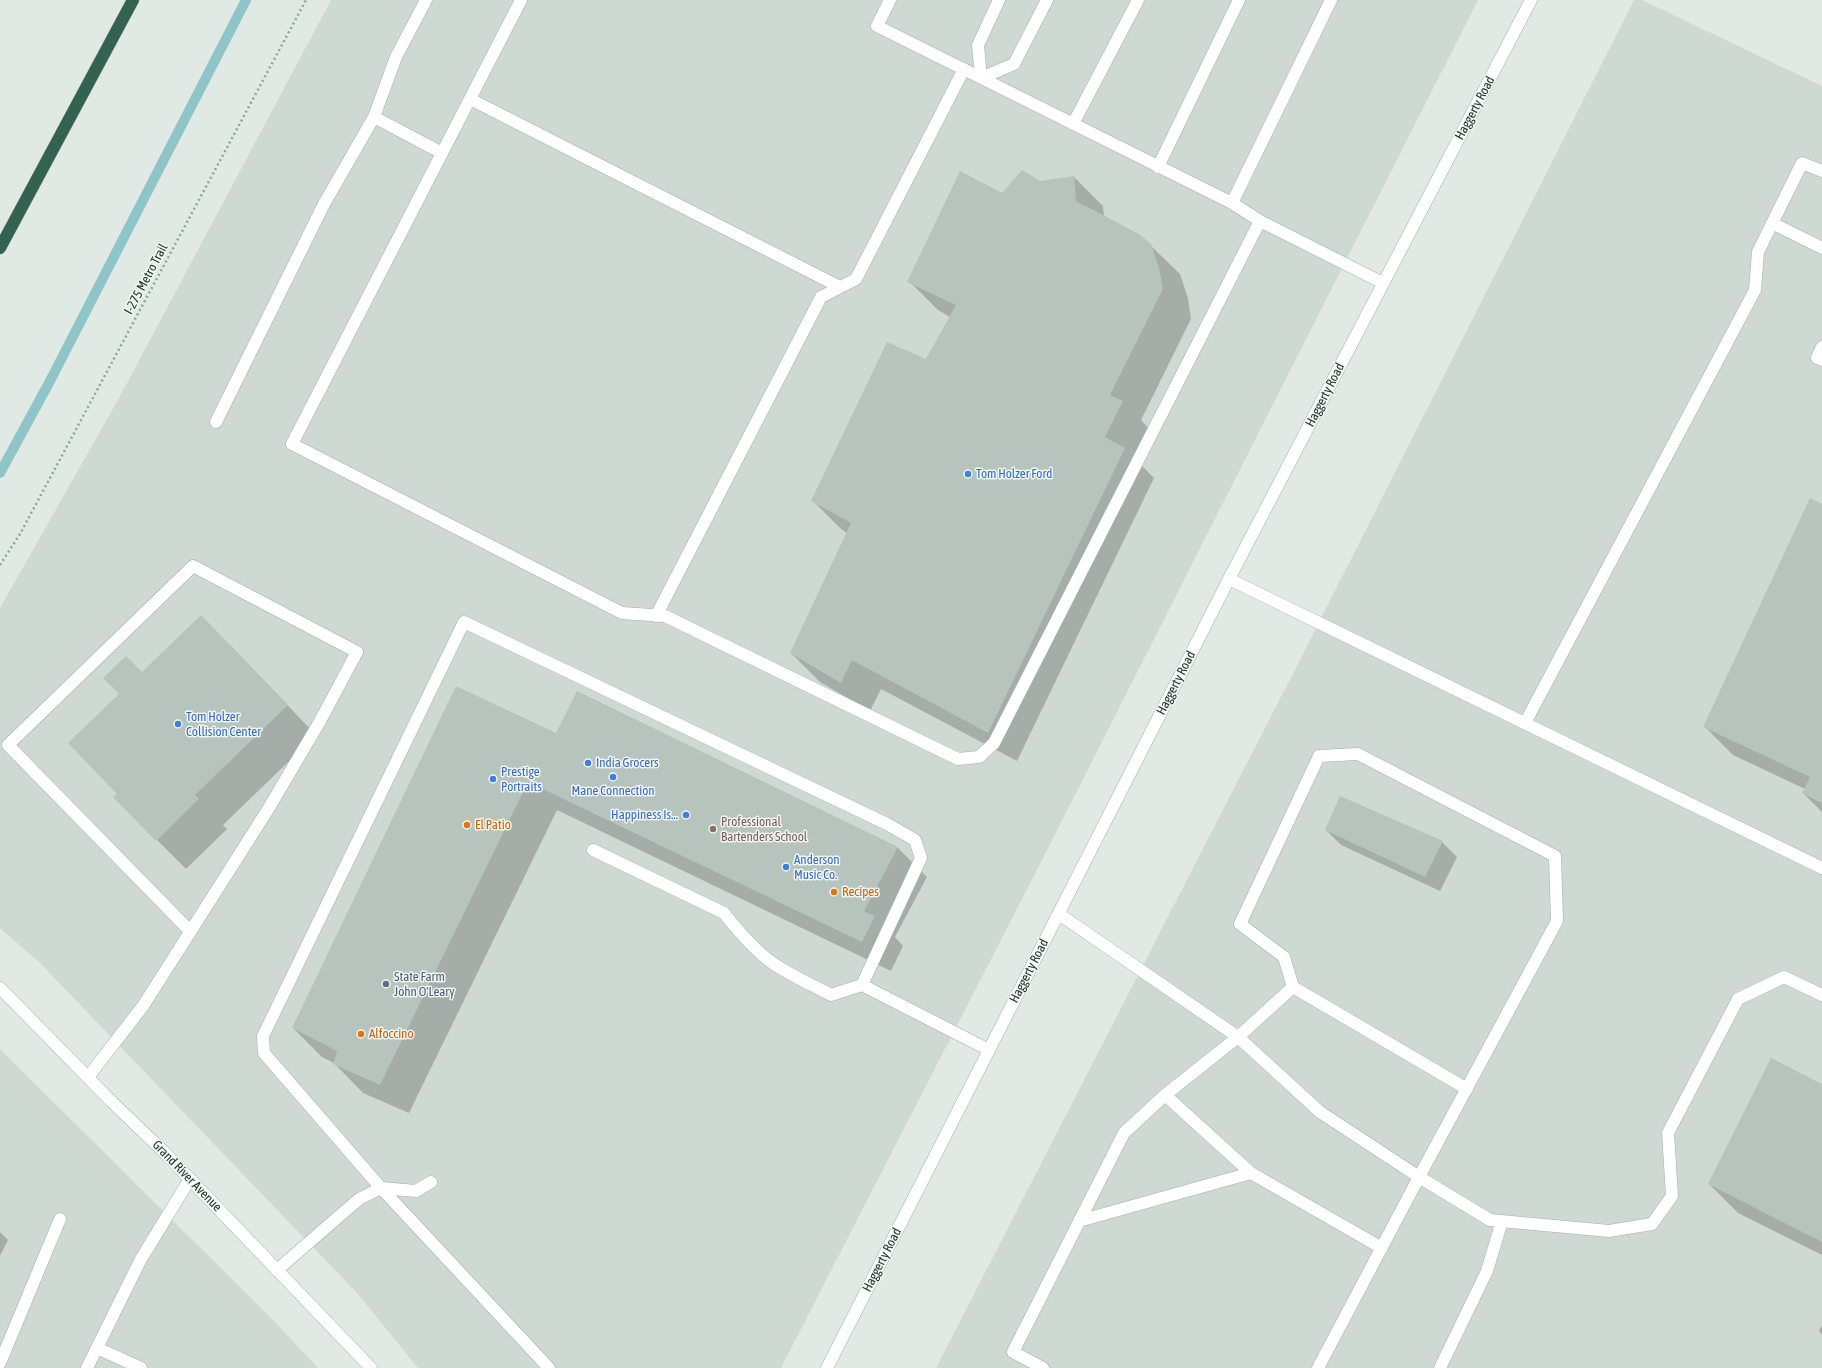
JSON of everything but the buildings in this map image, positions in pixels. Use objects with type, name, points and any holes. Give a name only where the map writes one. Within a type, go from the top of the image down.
[{"type":"highway","points":[[0,248],[133,0]]},
{"type":"street","points":[[216,422],[324,204],[374,117],[396,57],[426,0]]},
{"type":"street","points":[[521,0],[292,444],[622,613],[666,616],[958,759],[980,757],[994,743],[1260,221]]},
{"type":"street","points":[[890,0],[877,26],[1232,203],[1260,221],[1383,283]]},
{"type":"street","points":[[982,78],[978,45],[999,0]]},
{"type":"street","points":[[982,78],[1014,64],[1047,0]]},
{"type":"street","points":[[1073,124],[1138,0]]},
{"type":"street","points":[[1158,167],[1239,0]]},
{"type":"street","points":[[1232,203],[1331,0]]},
{"type":"street","name":"Haggerty Road","points":[[827,1368],[1229,579],[1531,0]]},
{"type":"street","points":[[656,616],[821,298],[856,279],[964,69]]},
{"type":"street","points":[[470,99],[840,288]]},
{"type":"street","points":[[374,117],[442,153]]},
{"type":"street","points":[[1525,723],[1755,290],[1758,252],[1802,162],[1822,171]]},
{"type":"street","points":[[1772,223],[1822,248]]},
{"type":"street","points":[[1822,347],[1817,358],[1822,360]]},
{"type":"street","points":[[88,1077],[143,1006],[267,811],[319,723],[357,652],[193,566],[8,745],[190,931]]},
{"type":"street","points":[[1229,579],[1822,868]]},
{"type":"street","points":[[549,1368],[381,1188],[264,1052],[263,1036],[464,622],[887,824],[915,840],[921,858],[862,985]]},
{"type":"street","points":[[1318,1368],[1557,921],[1555,856],[1358,754],[1319,756],[1240,924],[1284,957],[1293,987],[1467,1089]]},
{"type":"street","points":[[593,850],[724,913],[735,928],[773,963],[831,995],[862,985],[989,1050]]},
{"type":"street","points":[[1058,914],[1238,1037],[1320,1112],[1419,1177],[1490,1220],[1608,1230],[1652,1224],[1672,1196],[1668,1133],[1738,999],[1784,977],[1822,995]]},
{"type":"street","points":[[1043,1368],[1012,1352],[1124,1134],[1165,1095],[1238,1037],[1293,987]]},
{"type":"street","name":"Grand River Avenue","points":[[0,988],[190,1179],[371,1368]]},
{"type":"street","points":[[1165,1095],[1251,1173],[1382,1248]]},
{"type":"street","points":[[1079,1222],[1251,1173]]},
{"type":"street","points":[[87,1368],[141,1259],[190,1179]]},
{"type":"street","points":[[277,1270],[358,1199],[381,1188],[416,1191],[431,1182]]},
{"type":"street","points":[[0,1363],[60,1218]]},
{"type":"street","points":[[1440,1368],[1487,1270],[1502,1221]]},
{"type":"street","points":[[97,1348],[141,1368]]},
{"type":"path","name":"I-275 Metro Trail","points":[[0,565],[20,534],[306,0]]},
{"type":"shaded area","points":[[331,0],[1478,0],[1040,864],[781,1368],[418,1368],[357,1293],[40,963],[0,928],[0,608],[119,398]]},
{"type":"shaded area","points":[[1634,0],[1642,0],[1822,86],[1822,1368],[936,1368],[1303,654]]},
{"type":"shaded area","points":[[0,1049],[275,1322],[318,1368],[0,1368]]},
{"type":"waterway","points":[[0,473],[50,381],[246,0]]},
{"type":"place","name":"Tom Holzer Ford","points":[[968,474]]},
{"type":"place","name":"Tom Holzer Collision Center","points":[[178,724]]},
{"type":"place","name":"India Grocers","points":[[588,763]]},
{"type":"place","name":"Mane Connection","points":[[613,777]]},
{"type":"place","name":"Prestige Portraits","points":[[493,779]]},
{"type":"place","name":"Happiness Is...","points":[[686,815]]},
{"type":"place","name":"El Patio","points":[[467,825]]},
{"type":"place","name":"Professional Bartenders School","points":[[713,829]]},
{"type":"place","name":"Anderson Music Co.","points":[[786,867]]},
{"type":"place","name":"Recipes","points":[[834,892]]},
{"type":"place","name":"State Farm John O'Leary","points":[[386,984]]},
{"type":"place","name":"Alfoccino","points":[[361,1034]]}]
